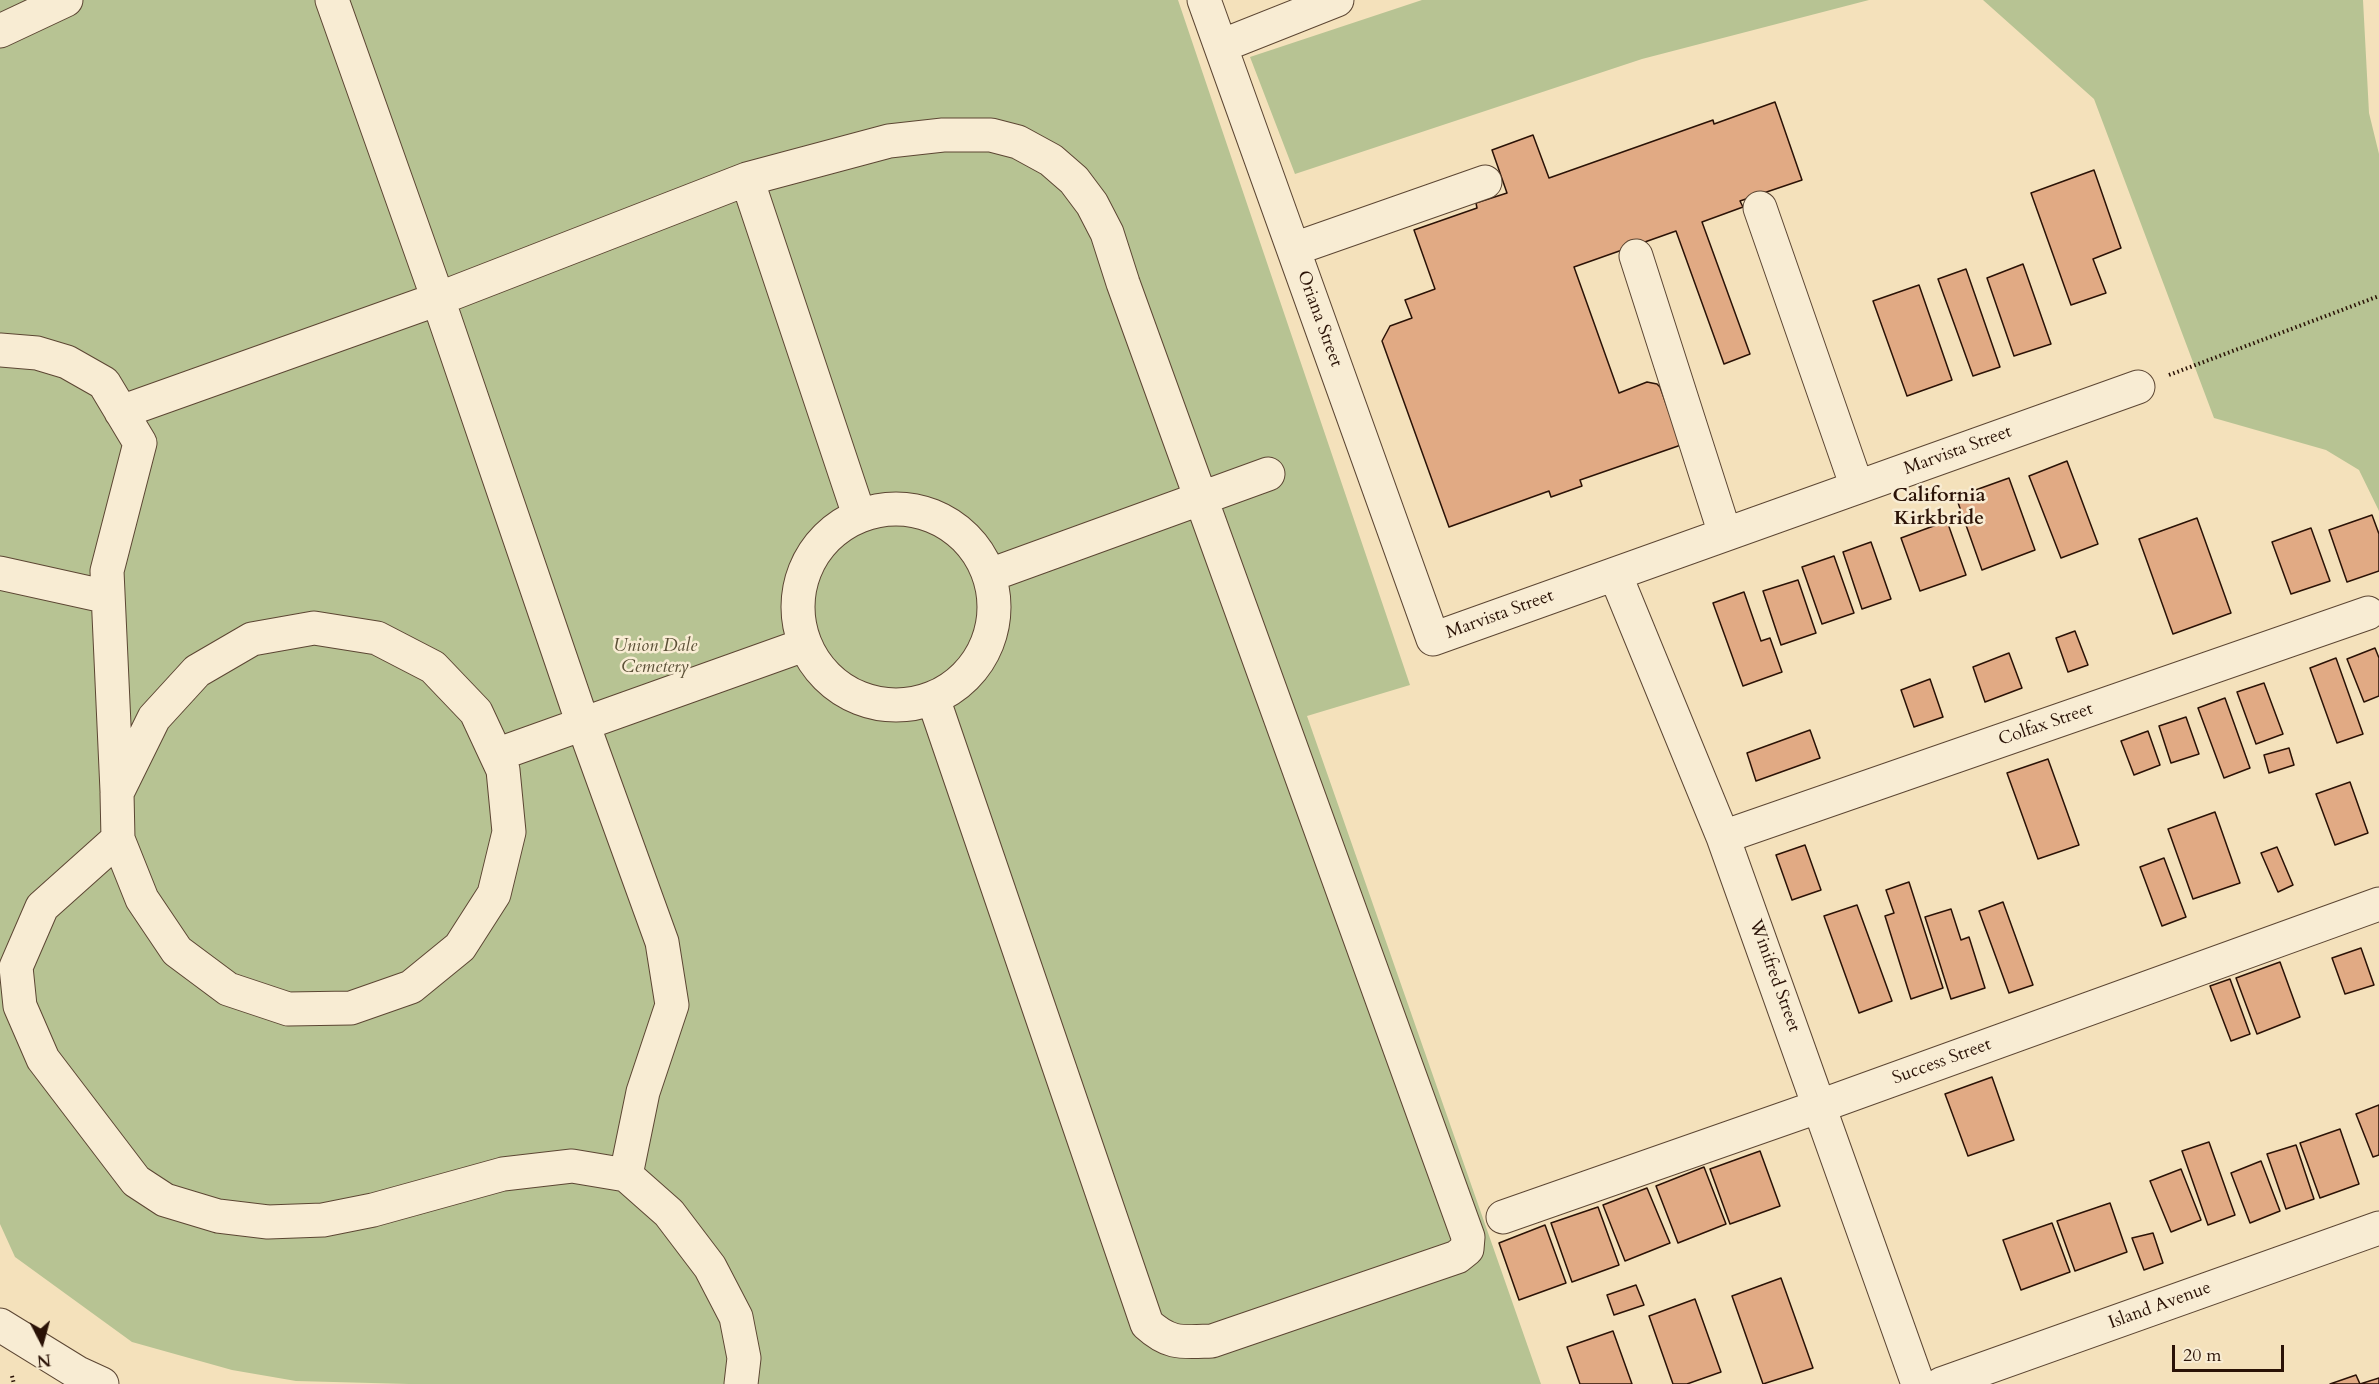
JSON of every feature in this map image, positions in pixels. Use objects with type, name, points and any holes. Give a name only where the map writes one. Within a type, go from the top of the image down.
[{"type":"street","points":[[0,31],[66,0]]},
{"type":"street","points":[[332,0],[438,299],[583,724],[662,942],[672,1005],[643,1092],[626,1175]]},
{"type":"street","name":"Oriana Street","points":[[1204,0],[1433,639]]},
{"type":"street","points":[[1221,46],[1337,0]]},
{"type":"street","points":[[122,412],[438,299],[747,179],[889,141],[943,135],[992,135],[1018,142],[1051,160],[1074,180],[1092,204],[1107,233],[1468,1236],[1467,1249],[1457,1257],[1212,1341],[1184,1342],[1161,1336],[1147,1324],[933,698]]},
{"type":"street","points":[[747,179],[859,515]]},
{"type":"street","points":[[1294,249],[1485,182]]},
{"type":"street","points":[[1760,208],[1857,487]]},
{"type":"street","points":[[1636,256],[1725,534]]},
{"type":"street","points":[[0,350],[37,353],[67,362],[104,383],[140,443],[106,571],[118,839],[142,899],[177,951],[228,989],[288,1009],[351,1008],[411,987],[460,947],[494,894],[509,832],[502,770],[496,755],[476,712],[433,667],[376,638],[314,628],[252,639],[197,671],[154,718],[117,793]]},
{"type":"street","name":"Marvista Street","points":[[1433,639],[2138,387]]},
{"type":"street","points":[[990,575],[1269,474]]},
{"type":"street","points":[[897,508],[934,516],[966,537],[990,575],[995,608],[987,645],[966,677],[933,698],[895,706],[858,698],[826,676],[804,645],[797,607],[805,569],[826,537],[859,515],[897,508]]},
{"type":"street","points":[[0,573],[108,597]]},
{"type":"street","name":"Winifred Street","points":[[1615,574],[1724,837],[1918,1384]]},
{"type":"street","name":"Colfax Street","points":[[1724,837],[2368,613]]},
{"type":"street","points":[[496,755],[804,645]]},
{"type":"street","points":[[118,839],[42,907],[16,967],[20,1006],[43,1059],[136,1182],[165,1200],[218,1215],[268,1222],[323,1220],[374,1210],[503,1174],[572,1166],[626,1175],[669,1213],[710,1267],[736,1317],[744,1358],[741,1384]]},
{"type":"street","name":"Success Street","points":[[1503,1217],[1820,1106],[2379,904]]},
{"type":"street","name":"Island Avenue","points":[[1941,1384],[1987,1377],[2379,1228]]},
{"type":"street","points":[[0,1325],[78,1373],[102,1384]]},
{"type":"path","points":[[2138,387],[2379,296]]},
{"type":"green space","name":"Union Dale Cemetery","points":[[0,0],[1178,0],[1410,685],[1307,716],[1541,1384],[409,1384],[296,1381],[232,1370],[132,1342],[15,1257],[0,1224]]},
{"type":"green space","points":[[1422,0],[1869,0],[1642,59],[1295,174],[1250,57]]},
{"type":"green space","points":[[1983,0],[2363,0],[2369,113],[2379,154],[2379,511],[2359,470],[2326,450],[2214,418],[2094,99]]},
{"type":"building","points":[[1775,102],[1802,180],[1740,201],[1743,207],[1702,222],[1750,354],[1724,364],[1676,231],[1574,267],[1619,393],[1647,382],[1657,384],[1681,445],[1580,480],[1582,486],[1551,497],[1549,491],[1449,527],[1382,341],[1390,326],[1412,318],[1405,300],[1435,289],[1414,230],[1477,208],[1476,203],[1507,193],[1492,150],[1533,135],[1549,178],[1713,120],[1714,124]]},
{"type":"building","points":[[2094,170],[2121,248],[2093,259],[2106,293],[2071,305],[2031,193]]},
{"type":"building","points":[[2023,264],[2051,344],[2014,356],[1987,278]]},
{"type":"building","points":[[1966,269],[2000,367],[1973,376],[1938,279]]},
{"type":"building","points":[[1919,285],[1952,380],[1907,396],[1873,301]]},
{"type":"building","points":[[2067,461],[2098,544],[2061,558],[2029,476]]},
{"type":"building","points":[[2009,478],[2035,550],[1982,570],[1956,497]]},
{"type":"building","points":[[2372,515],[2379,534],[2379,571],[2347,582],[2329,530]]},
{"type":"building","points":[[2197,518],[2231,613],[2173,634],[2139,539]]},
{"type":"building","points":[[1947,521],[1966,575],[1920,591],[1901,538]]},
{"type":"building","points":[[2311,528],[2330,581],[2291,594],[2272,542]]},
{"type":"building","points":[[1871,542],[1891,599],[1862,609],[1843,552]]},
{"type":"building","points":[[1834,556],[1854,613],[1822,624],[1802,567]]},
{"type":"building","points":[[1798,580],[1816,633],[1781,645],[1763,591]]},
{"type":"building","points":[[1744,592],[1761,641],[1770,638],[1782,672],[1743,686],[1713,603]]},
{"type":"building","points":[[2075,631],[2088,665],[2068,672],[2056,638]]},
{"type":"building","points":[[2375,648],[2379,658],[2379,696],[2364,702],[2347,659]]},
{"type":"building","points":[[2009,653],[2022,688],[1985,702],[1973,667]]},
{"type":"building","points":[[2336,658],[2363,734],[2337,743],[2310,668]]},
{"type":"building","points":[[1930,679],[1943,717],[1914,727],[1901,690]]},
{"type":"building","points":[[2264,683],[2283,734],[2256,744],[2237,692]]},
{"type":"building","points":[[2225,698],[2250,768],[2224,778],[2198,708]]},
{"type":"building","points":[[2186,717],[2199,754],[2171,763],[2159,726]]},
{"type":"building","points":[[1810,730],[1820,758],[1756,781],[1747,753]]},
{"type":"building","points":[[2148,731],[2160,765],[2134,775],[2121,741]]},
{"type":"building","points":[[2289,748],[2294,765],[2269,773],[2264,755]]},
{"type":"building","points":[[2048,759],[2079,845],[2038,859],[2007,773]]},
{"type":"building","points":[[2350,782],[2368,833],[2335,845],[2316,794]]},
{"type":"building","points":[[2215,812],[2240,883],[2193,899],[2168,829]]},
{"type":"building","points":[[1805,845],[1821,890],[1792,900],[1776,855]]},
{"type":"building","points":[[2277,847],[2293,885],[2278,892],[2261,853]]},
{"type":"building","points":[[2164,858],[2186,917],[2162,926],[2140,867]]},
{"type":"building","points":[[1909,882],[1943,988],[1911,999],[1885,916],[1894,913],[1886,890]]},
{"type":"building","points":[[2003,902],[2033,985],[2009,993],[1979,911]]},
{"type":"building","points":[[1857,905],[1892,1001],[1859,1013],[1824,916]]},
{"type":"building","points":[[1951,909],[1961,940],[1969,937],[1985,988],[1951,999],[1925,917]]},
{"type":"building","points":[[2361,948],[2374,985],[2345,994],[2332,958]]},
{"type":"building","points":[[2280,962],[2300,1017],[2257,1034],[2236,978]]},
{"type":"building","points":[[2230,979],[2250,1034],[2231,1041],[2210,986]]},
{"type":"building","points":[[1992,1077],[2014,1140],[1968,1156],[1945,1094]]},
{"type":"building","points":[[2379,1105],[2379,1155],[2373,1157],[2356,1114]]},
{"type":"building","points":[[2340,1129],[2359,1184],[2320,1198],[2300,1143]]},
{"type":"building","points":[[2209,1142],[2235,1215],[2208,1225],[2182,1151]]},
{"type":"building","points":[[2296,1145],[2314,1199],[2286,1209],[2267,1154]]},
{"type":"building","points":[[1760,1151],[1780,1206],[1730,1224],[1710,1169]]},
{"type":"building","points":[[2261,1161],[2280,1211],[2250,1223],[2231,1173]]},
{"type":"building","points":[[1704,1167],[1726,1224],[1678,1243],[1656,1186]]},
{"type":"building","points":[[2181,1169],[2201,1220],[2171,1232],[2150,1181]]},
{"type":"building","points":[[1647,1188],[1670,1243],[1625,1261],[1603,1205]]},
{"type":"building","points":[[2110,1203],[2127,1252],[2075,1271],[2057,1221]]},
{"type":"building","points":[[1598,1207],[1619,1265],[1572,1282],[1551,1223]]},
{"type":"building","points":[[2052,1223],[2070,1272],[2021,1290],[2003,1240]]},
{"type":"building","points":[[1545,1225],[1566,1283],[1519,1300],[1499,1243]]},
{"type":"building","points":[[2153,1233],[2163,1263],[2144,1270],[2132,1238]]},
{"type":"building","points":[[1781,1278],[1813,1368],[1763,1384],[1732,1296]]},
{"type":"building","points":[[1636,1285],[1644,1305],[1614,1315],[1607,1295]]},
{"type":"building","points":[[1695,1299],[1721,1372],[1687,1384],[1673,1384],[1649,1316]]},
{"type":"building","points":[[1613,1331],[1632,1384],[1580,1384],[1567,1347]]},
{"type":"building","points":[[2356,1375],[2360,1384],[2330,1384]]},
{"type":"building","points":[[2379,1378],[2379,1384],[2360,1384]]},
{"type":"district","name":"California Kirkbride","points":[[1939,508]]}]
